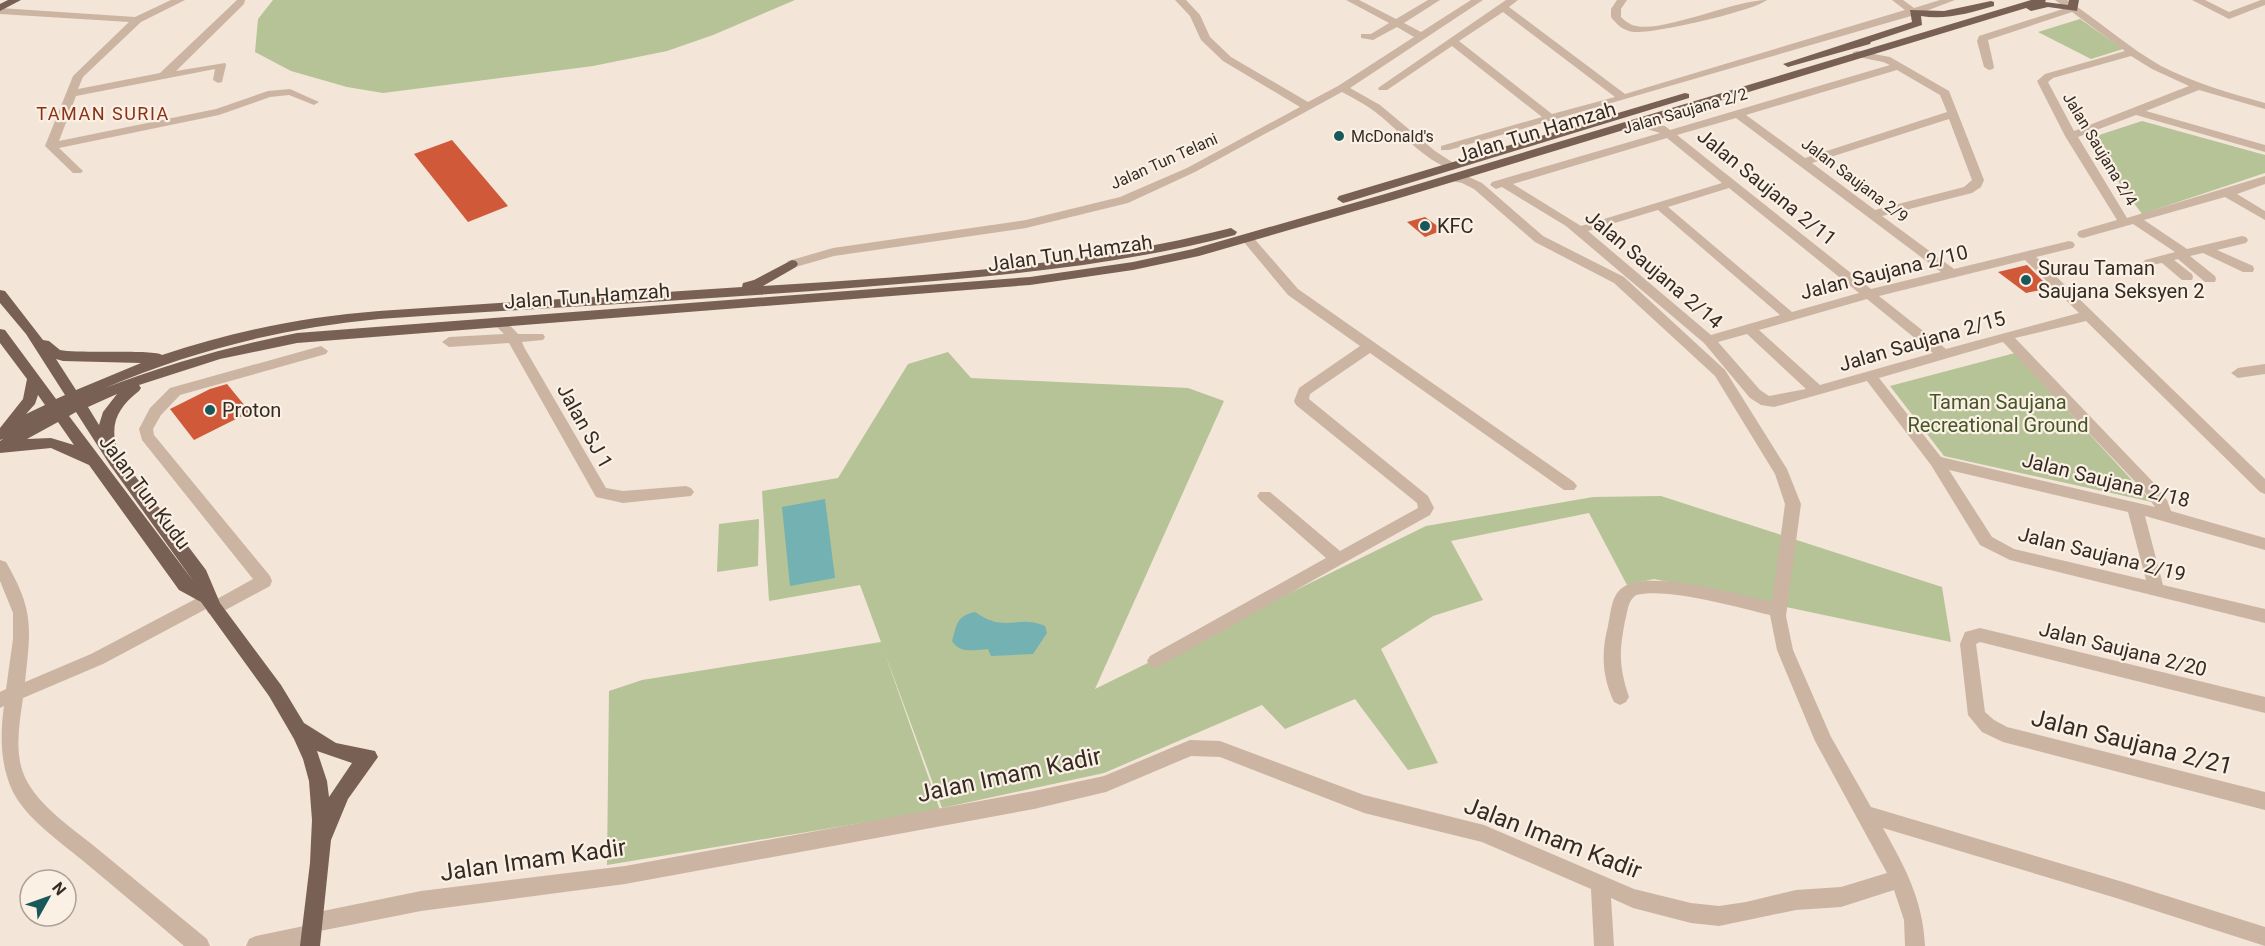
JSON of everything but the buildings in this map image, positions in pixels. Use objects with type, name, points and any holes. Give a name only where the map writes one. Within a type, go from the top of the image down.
[{"type":"main road","points":[[0,10],[16,0]]},
{"type":"main road","name":"Jalan Tun Hamzah","points":[[76,401],[206,358],[297,338],[1050,278],[1133,266],[1195,253],[1247,238],[1839,48],[1887,37],[2007,0]]},
{"type":"main road","name":"Jalan Tun Hamzah","points":[[76,401],[152,364],[261,331],[354,318],[894,281],[1077,264],[1182,245],[1451,172],[1481,169],[2041,0]]},
{"type":"main road","points":[[1914,12],[1936,16],[1949,15],[1991,4]]},
{"type":"main road","points":[[1978,19],[2043,5],[2074,4]]},
{"type":"main road","points":[[1839,48],[1914,25],[1918,23],[1914,12]]},
{"type":"main road","points":[[792,264],[784,271],[783,276],[789,283],[894,281]]},
{"type":"main road","points":[[650,297],[750,286],[792,264]]},
{"type":"main road","points":[[0,294],[32,331],[56,354],[116,358],[153,357],[234,334],[261,331]]},
{"type":"main road","name":"Jalan Tun Kudu","points":[[32,331],[115,461],[200,575],[210,602],[268,681],[304,743],[318,781],[321,845],[311,934]]},
{"type":"main road","name":"Jalan Tun Kudu","points":[[2,341],[34,377],[56,411],[185,585],[210,602]]},
{"type":"main road","points":[[115,461],[105,427],[107,417],[123,396],[145,382],[206,358]]},
{"type":"main road","points":[[0,434],[22,412],[30,400],[34,377]]},
{"type":"main road","points":[[0,434],[76,401]]},
{"type":"main road","points":[[0,450],[56,411]]},
{"type":"main road","points":[[0,450],[43,441],[59,443],[100,469]]},
{"type":"main road","points":[[294,723],[321,745],[336,753],[369,757],[346,785],[336,802],[321,845]]},
{"type":"street","points":[[51,146],[78,76],[137,20],[180,0]]},
{"type":"street","points":[[1179,0],[1195,15],[1205,38],[1227,59],[1308,107]]},
{"type":"street","points":[[1351,0],[1421,36]]},
{"type":"street","points":[[1365,36],[1371,38],[1436,0]]},
{"type":"street","name":"Jalan Tun Telani","points":[[792,264],[833,252],[1026,224],[1124,200],[1191,170],[1308,107],[1478,0]]},
{"type":"street","points":[[1383,88],[1513,0]]},
{"type":"street","points":[[1622,0],[1616,9],[1616,17],[1626,26],[1642,29],[1762,0]]},
{"type":"street","points":[[1897,0],[1914,12]]},
{"type":"street","points":[[1445,148],[1623,98],[1950,0]]},
{"type":"street","points":[[2060,0],[2074,4],[2132,52],[2156,67],[2197,87],[2265,106]]},
{"type":"street","points":[[2197,0],[2229,16],[2265,2]]},
{"type":"street","points":[[164,76],[241,2]]},
{"type":"street","points":[[1989,67],[1983,38],[2074,4]]},
{"type":"street","points":[[1503,8],[1623,98]]},
{"type":"street","points":[[0,10],[137,20]]},
{"type":"street","points":[[1453,41],[1550,118]]},
{"type":"street","points":[[1886,45],[1883,52],[1886,59]]},
{"type":"street","name":"Jalan Saujana 2/4","points":[[2129,220],[2071,136],[2042,81],[2049,76],[2132,52]]},
{"type":"street","points":[[1857,54],[1886,59],[1945,93],[1977,176],[1977,184],[1968,190],[1874,214]]},
{"type":"street","points":[[71,94],[221,65],[218,80]]},
{"type":"street","name":"Jalan Saujana 2/2","points":[[1480,188],[1504,183],[1664,130],[1737,113],[1899,66]]},
{"type":"street","points":[[1342,87],[1376,107],[1451,172],[1480,188],[1539,239],[1619,280],[1720,373],[1782,473],[1793,504],[1779,610],[1785,650],[1799,688],[1824,741],[1900,877],[1914,920],[1915,946]]},
{"type":"street","points":[[2071,136],[2197,87]]},
{"type":"street","points":[[51,146],[219,112],[268,94],[290,92],[314,102]]},
{"type":"street","points":[[2136,111],[2265,149]]},
{"type":"street","points":[[1663,113],[1659,124],[1664,130]]},
{"type":"street","name":"Jalan Saujana 2/9","points":[[1737,113],[1952,274]]},
{"type":"street","points":[[1804,162],[1953,114]]},
{"type":"street","points":[[1634,122],[1664,130]]},
{"type":"street","name":"Jalan Saujana 2/11","points":[[1664,130],[1945,356]]},
{"type":"street","points":[[51,146],[78,171]]},
{"type":"street","points":[[1480,188],[1477,177],[1481,169]]},
{"type":"street","points":[[2083,234],[2265,180]]},
{"type":"street","name":"Jalan Saujana 2/14","points":[[1504,183],[1579,230],[1709,340],[1761,397]]},
{"type":"street","points":[[1579,230],[1730,184]]},
{"type":"street","points":[[2227,193],[2265,216]]},
{"type":"street","points":[[1659,206],[1789,316]]},
{"type":"street","points":[[2129,220],[2183,254],[2210,279]]},
{"type":"street","points":[[1247,238],[1293,292],[1569,486]]},
{"type":"street","points":[[2149,263],[2242,240]]},
{"type":"street","name":"Jalan Saujana 2/10","points":[[1709,340],[1870,294],[2069,245]]},
{"type":"street","points":[[2205,249],[2248,269]]},
{"type":"street","points":[[2027,255],[2265,488]]},
{"type":"street","points":[[2165,259],[2187,277]]},
{"type":"street","name":"Jalan Saujana 2/15","points":[[1761,397],[1774,402],[2087,316]]},
{"type":"street","points":[[513,336],[533,320]]},
{"type":"street","name":"Jalan SJ 1","points":[[500,322],[513,336],[601,493],[623,497],[686,492]]},
{"type":"street","points":[[1749,328],[1818,391]]},
{"type":"street","points":[[449,342],[513,336],[538,337]]},
{"type":"street","points":[[2006,337],[2148,486],[2162,504],[2164,515]]},
{"type":"street","points":[[1156,661],[1338,560],[1426,508],[1423,500],[1301,401],[1304,392],[1370,346]]},
{"type":"street","points":[[7,696],[97,659],[210,602],[264,581],[147,436],[146,429],[156,412],[175,391],[321,351]]},
{"type":"street","points":[[2238,373],[2265,369]]},
{"type":"street","name":"Jalan Saujana 2/19","points":[[1871,377],[1936,461],[1986,541],[1992,546],[2010,554],[2265,616]]},
{"type":"street","points":[[1740,406],[1761,397]]},
{"type":"street","name":"Jalan Saujana 2/18","points":[[1936,461],[2164,515],[2265,544]]},
{"type":"street","points":[[1265,496],[1338,560]]},
{"type":"street","points":[[2135,508],[2156,589]]},
{"type":"street","points":[[0,566],[12,587],[21,613],[21,639],[7,696],[13,768],[20,787],[32,804],[57,827],[200,946]]},
{"type":"street","points":[[1620,697],[1610,666],[1611,644],[1620,600],[1631,589],[1654,585],[1779,610]]},
{"type":"street","name":"Jalan Saujana 2/20","points":[[1988,726],[1977,715],[1968,644],[1971,637],[1980,635],[2265,705]]},
{"type":"street","name":"Jalan Saujana 2/21","points":[[1988,726],[2003,734],[2265,801]]},
{"type":"street","name":"Jalan Imam Kadir","points":[[256,946],[311,934],[421,901],[626,875],[1034,800],[1106,784],[1175,753],[1204,747],[1220,749],[1364,804],[1484,834],[1600,884],[1663,907],[1691,913],[1719,916],[1796,900],[1841,897],[1883,885],[1900,877]]},
{"type":"street","points":[[1865,814],[2265,937]]},
{"type":"street","points":[[1600,884],[1604,946]]},
{"type":"green space","points":[[273,0],[795,0],[713,35],[667,51],[593,66],[383,93],[347,87],[291,71],[255,52],[258,19]]},
{"type":"green space","points":[[2080,19],[2123,49],[2091,59],[2038,32]]},
{"type":"green space","points":[[2142,121],[2265,155],[2265,173],[2142,214],[2087,139]]},
{"type":"green space","points":[[948,352],[971,378],[1188,388],[1224,401],[1095,689],[1426,526],[1593,497],[1661,496],[1942,587],[1951,642],[1654,579],[1627,585],[1589,513],[1451,541],[1483,600],[1433,616],[1381,649],[1438,763],[1408,770],[1355,699],[1285,729],[1262,705],[1104,773],[942,808],[884,651],[940,810],[607,865],[609,691],[642,680],[881,642],[860,585],[769,601],[762,491],[838,478],[908,364]]},
{"type":"green space","name":"Taman Saujana Recreational Ground","points":[[2015,353],[2152,502],[1944,456],[1890,386]]},
{"type":"green space","points":[[759,519],[758,566],[717,572],[719,524]]},
{"type":"water","points":[[825,499],[835,578],[790,586],[782,507]]},
{"type":"water","points":[[975,612],[995,622],[1035,623],[1045,626],[1047,633],[1033,654],[991,656],[988,649],[963,650],[952,641],[955,630],[958,622],[964,616]]},
{"type":"place","name":"McDonald's","points":[[1339,136]]},
{"type":"place","name":"KFC","points":[[1425,226]]},
{"type":"place","name":"Surau Taman Saujana Seksyen 2","points":[[2026,280]]},
{"type":"place","name":"Proton","points":[[210,410]]},
{"type":"district","name":"TAMAN SURIA","points":[[103,113]]}]
